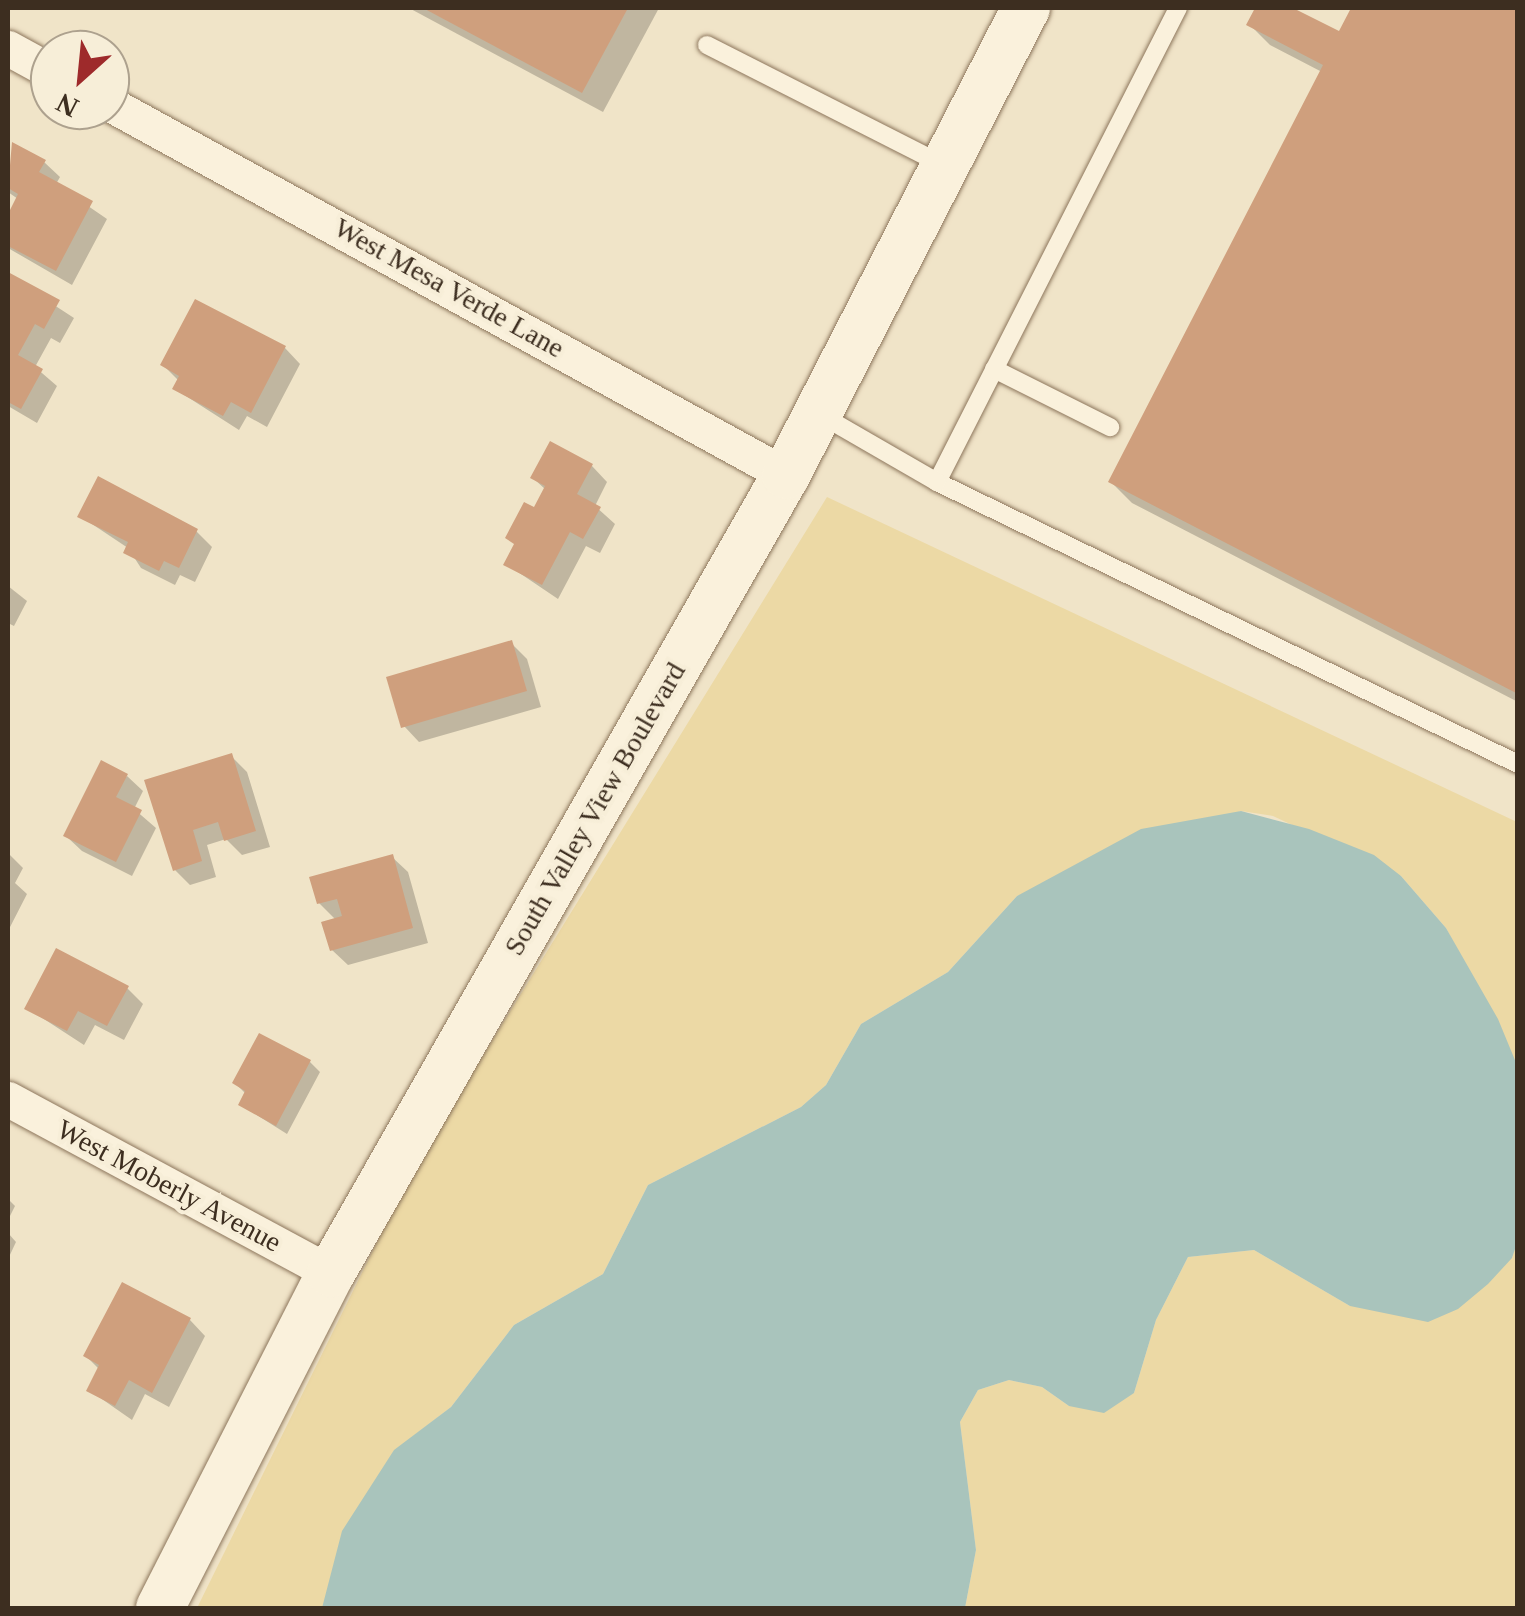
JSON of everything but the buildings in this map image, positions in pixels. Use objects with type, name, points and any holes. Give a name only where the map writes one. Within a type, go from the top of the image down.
[{"type":"main road","name":"South Valley View Boulevard","points":[[160,1608],[331,1273],[786,474],[1026,8]]},
{"type":"street","points":[[8,48],[30,61]]},
{"type":"street","name":"West Mesa Verde Lane","points":[[130,115],[786,474]]},
{"type":"street","name":"West Moberly Avenue","points":[[8,1099],[331,1273]]},
{"type":"lane","points":[[937,482],[1178,8]]},
{"type":"lane","points":[[707,46],[945,166]]},
{"type":"lane","points":[[994,369],[1110,427]]},
{"type":"lane","points":[[818,413],[937,482],[1518,764]]},
{"type":"sand","points":[[827,497],[1517,822],[1517,1065],[1446,928],[1401,876],[1273,816],[1241,811],[1017,896],[948,972],[861,1024],[826,1085],[801,1107],[648,1185],[603,1274],[514,1325],[451,1407],[394,1451],[322,1608],[197,1608],[413,1169]]},
{"type":"sand","points":[[1517,1240],[1517,1608],[965,1608],[976,1550],[960,1422],[978,1390],[1009,1380],[1042,1387],[1069,1406],[1134,1393],[1156,1320],[1188,1257],[1254,1250],[1350,1306],[1512,1258]]},
{"type":"water","points":[[1241,811],[1309,829],[1374,855],[1401,876],[1446,928],[1498,1019],[1517,1065],[1518,1240],[1512,1258],[1488,1284],[1458,1309],[1428,1322],[1350,1306],[1254,1250],[1188,1257],[1156,1320],[1134,1393],[1104,1413],[1069,1406],[1042,1387],[1009,1380],[978,1390],[960,1422],[976,1550],[965,1608],[322,1608],[342,1531],[394,1450],[451,1407],[514,1325],[603,1274],[648,1185],[801,1107],[826,1085],[861,1024],[948,972],[1017,896],[1141,829]]}]
